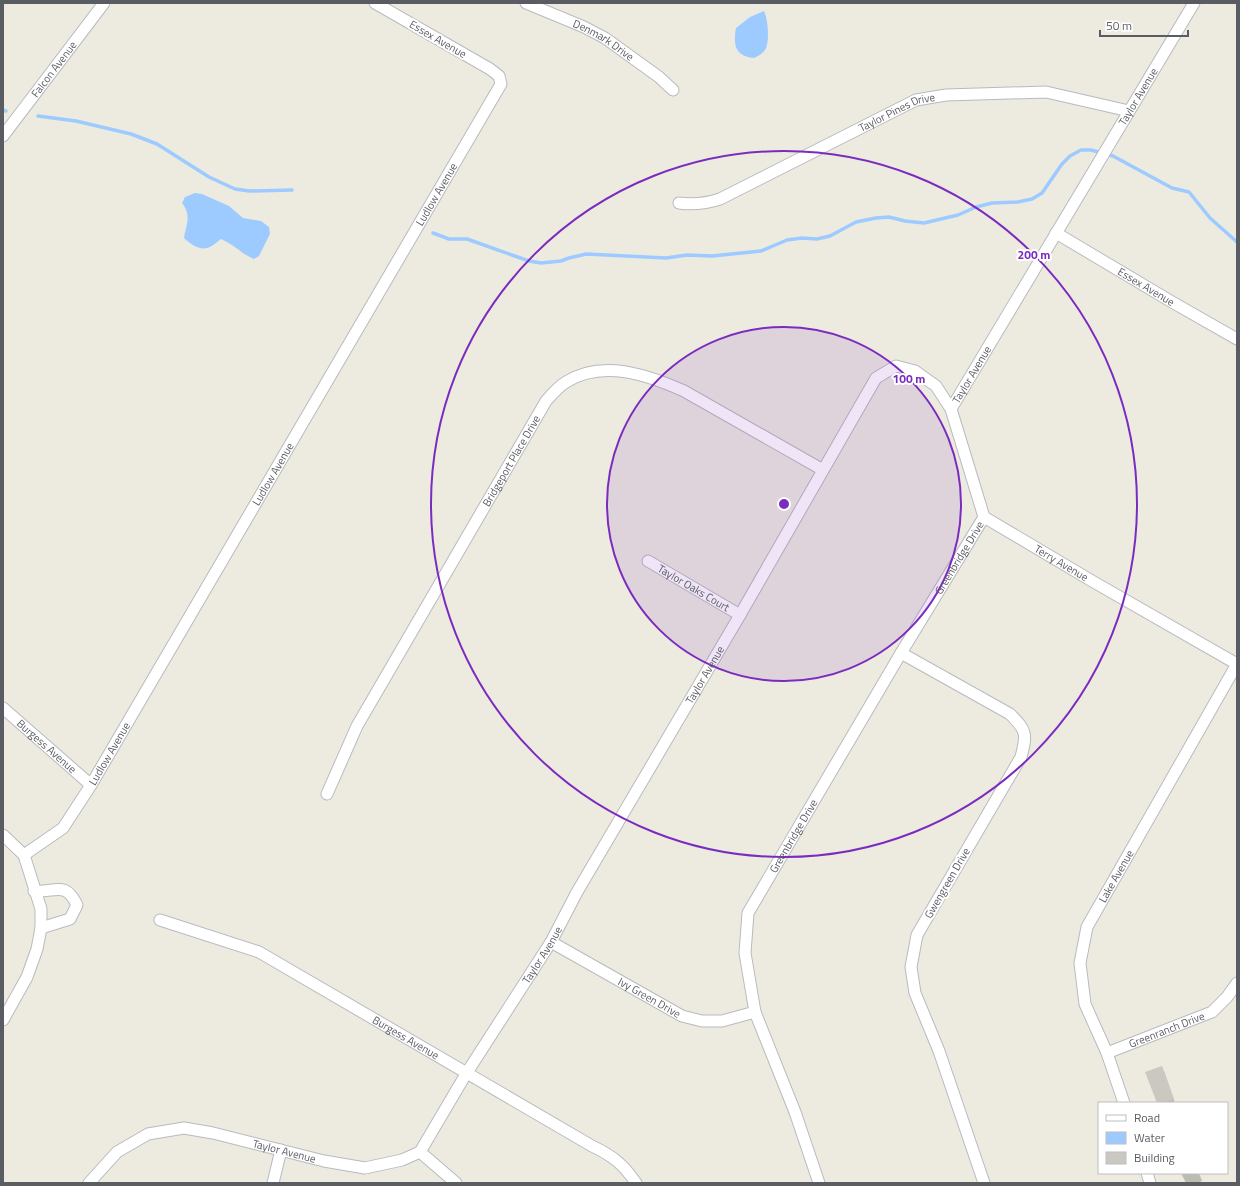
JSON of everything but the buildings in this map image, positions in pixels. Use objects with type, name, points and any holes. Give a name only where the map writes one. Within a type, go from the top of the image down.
[{"type":"street","name":"Falcon Avenue","points":[[3,136],[104,3]]},
{"type":"street","name":"Essex Avenue","points":[[375,3],[490,69],[499,76]]},
{"type":"street","name":"Denmark Drive","points":[[526,3],[584,27],[606,38],[659,77],[673,90]]},
{"type":"street","name":"Taylor Avenue","points":[[89,1183],[117,1152],[148,1134],[184,1128],[213,1133],[324,1161],[364,1168],[402,1160],[420,1152],[466,1074],[551,942],[581,886],[740,615],[876,378],[896,366],[915,371],[936,386],[951,409],[1194,3]]},
{"type":"street","name":"Ludlow Avenue","points":[[24,855],[63,828],[91,785],[501,84],[499,76]]},
{"type":"street","name":"Taylor Pines Drive","points":[[679,203],[696,205],[720,198],[916,100],[946,95],[1046,92],[1129,111]]},
{"type":"street","name":"Essex Avenue","points":[[1056,233],[1172,302],[1237,338]]},
{"type":"street","name":"Bridgeport Place Drive","points":[[328,794],[357,726],[546,401],[566,382],[580,375],[595,371],[611,371],[645,376],[663,382],[684,391],[823,470]]},
{"type":"street","points":[[951,409],[984,517]]},
{"type":"street","name":"Greenbridge Drive","points":[[819,1183],[794,1112],[755,1012],[745,953],[748,913],[901,652],[984,517]]},
{"type":"street","name":"Terry Avenue","points":[[984,517],[1237,664]]},
{"type":"street","name":"Taylor Oaks Court","points":[[648,561],[740,615]]},
{"type":"street","name":"Gwengreen Drive","points":[[901,652],[1010,714],[1023,727],[1025,742],[1021,757],[917,935],[912,967],[916,993],[939,1051],[984,1183]]},
{"type":"street","name":"Lake Avenue","points":[[1124,1102],[1107,1053],[1085,1004],[1080,963],[1087,927],[1237,664]]},
{"type":"street","name":"Burgess Avenue","points":[[3,708],[91,785]]},
{"type":"street","points":[[3,835],[24,855],[34,891],[41,909],[41,928],[37,949],[27,977],[3,1020]]},
{"type":"street","points":[[34,891],[44,892],[62,889],[72,894],[77,905],[70,919],[41,928]]},
{"type":"street","name":"Burgess Avenue","points":[[160,920],[259,952],[466,1074],[610,1155],[626,1170],[636,1183]]},
{"type":"street","name":"Ivy Green Drive","points":[[551,942],[682,1016],[702,1021],[722,1021],[755,1012]]},
{"type":"street","name":"Greenranch Drive","points":[[1107,1053],[1212,1012],[1227,997],[1237,983]]},
{"type":"street","points":[[273,1183],[281,1150]]},
{"type":"street","points":[[420,1152],[456,1183]]},
{"type":"water","points":[[764,11],[767,19],[768,30],[767,46],[761,54],[754,58],[743,55],[739,52],[735,44],[736,28],[750,17]]},
{"type":"water","points":[[195,193],[202,194],[229,206],[243,218],[261,221],[269,227],[270,234],[259,256],[254,259],[221,239],[211,247],[201,248],[195,246],[184,238],[188,216],[182,203],[185,197]]},
{"type":"waterway","points":[[38,116],[76,121],[131,134],[157,144],[209,177],[235,189],[249,191],[292,190]]},
{"type":"waterway","points":[[433,233],[449,239],[467,239],[529,261],[541,263],[561,261],[586,254],[666,258],[687,255],[712,256],[761,251],[787,240],[802,238],[817,239],[830,236],[856,222],[876,218],[889,217],[905,221],[924,223],[958,215],[976,207],[992,203],[1018,202],[1032,199],[1042,193],[1062,164],[1070,156],[1081,150],[1091,150],[1113,156],[1172,188],[1189,192],[1210,218],[1237,242]]}]
